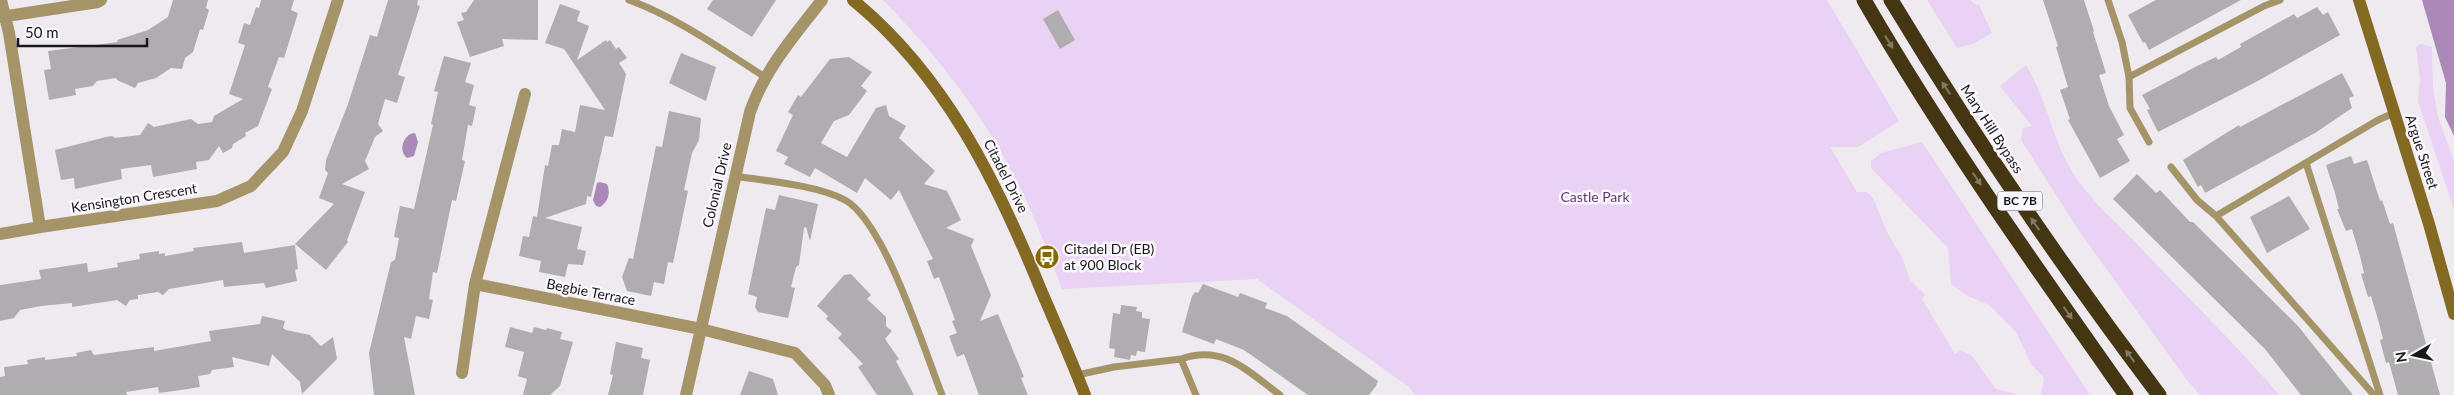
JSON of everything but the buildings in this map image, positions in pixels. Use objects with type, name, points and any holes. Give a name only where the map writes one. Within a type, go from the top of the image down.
[{"type":"highway","name":"BC 7B","points":[[1864,0],[1936,117],[2030,259],[2126,395]]},
{"type":"highway","name":"Mary Hill Bypass","points":[[1891,0],[1954,102],[2028,212],[2159,395]]},
{"type":"street","points":[[0,0],[40,227]]},
{"type":"street","points":[[2,17],[101,0]]},
{"type":"street","name":"Kensington Crescent","points":[[0,234],[217,201],[250,186],[283,152],[302,111],[338,0]]},
{"type":"street","name":"Colonial Drive","points":[[686,395],[750,112],[764,77],[780,52],[822,0]]},
{"type":"street","name":"Citadel Drive","points":[[853,0],[873,16],[934,85],[967,133],[1013,221],[1085,395]]},
{"type":"street","name":"Argue Street","points":[[2358,0],[2429,224],[2454,314]]},
{"type":"street","points":[[462,373],[475,284],[525,94]]},
{"type":"street","name":"Begbie Terrace","points":[[475,284],[701,329],[795,353],[826,385],[829,395]]},
{"type":"lane","points":[[629,0],[646,6],[693,32],[764,77]]},
{"type":"lane","points":[[2108,0],[2122,42],[2129,78],[2130,108],[2149,142]]},
{"type":"lane","points":[[2129,78],[2263,3],[2280,0]]},
{"type":"lane","points":[[2216,216],[2378,120],[2394,113]]},
{"type":"lane","points":[[2306,163],[2380,395]]},
{"type":"lane","points":[[2170,167],[2197,200],[2216,216],[2374,395]]},
{"type":"lane","points":[[734,176],[824,192],[847,201],[868,222],[886,250],[942,395]]},
{"type":"lane","points":[[1077,375],[1114,367],[1181,359],[1197,354],[1228,358],[1280,395]]},
{"type":"lane","points":[[1181,359],[1196,395]]},
{"type":"green space","name":"Castle Park","points":[[883,0],[1827,0],[1899,121],[1858,147],[1830,147],[1857,192],[1867,192],[1873,198],[1888,234],[1902,257],[1910,280],[1925,295],[1922,299],[1955,354],[1960,350],[1972,356],[1996,389],[2020,395],[1415,395],[1409,387],[1257,279],[1062,289],[1031,211],[1002,153],[985,125],[927,48]]},
{"type":"green space","points":[[1927,0],[1971,0],[1974,4],[1979,5],[1992,33],[1973,44],[1957,48]]},
{"type":"green space","points":[[2421,44],[2432,47],[2433,88],[2438,117],[2454,161],[2454,210],[2418,101],[2420,79],[2416,47]]},
{"type":"green space","points":[[2026,65],[2040,93],[2062,152],[2083,188],[2227,337],[2279,395],[2200,395],[2187,380],[2081,234],[2021,140],[2023,128],[2032,126],[2000,86]]},
{"type":"green space","points":[[1922,142],[2090,395],[2041,395],[2044,378],[2031,364],[2016,332],[1989,305],[1966,295],[1951,284],[1948,248],[1871,168],[1871,161],[1881,153]]},
{"type":"shaded area","points":[[2422,0],[2454,0],[2454,136],[2445,117],[2446,83]]},
{"type":"shaded area","points":[[415,133],[418,142],[414,156],[407,158],[402,149],[403,142],[407,136]]},
{"type":"shaded area","points":[[597,183],[607,184],[609,194],[607,200],[600,207],[596,206],[593,200]]},
{"type":"place","name":"Citadel Dr (EB) at 900 Block","points":[[1047,257]]}]
